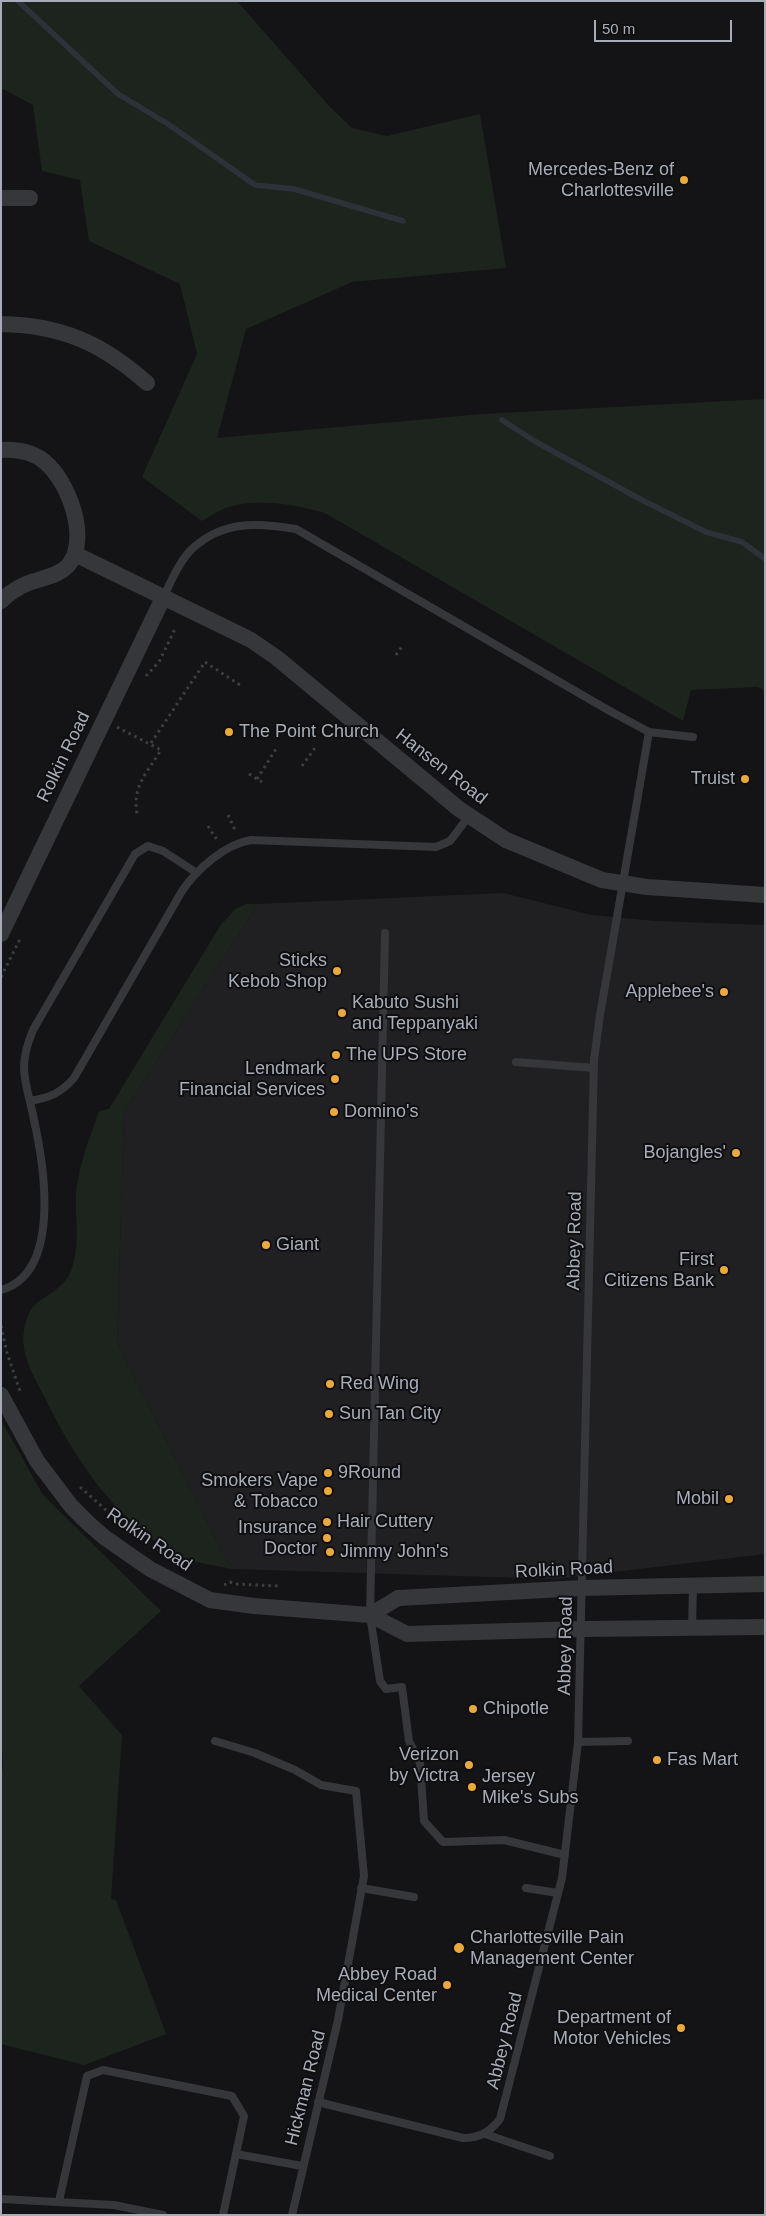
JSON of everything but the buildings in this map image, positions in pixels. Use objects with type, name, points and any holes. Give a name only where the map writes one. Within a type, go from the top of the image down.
[{"type":"street","points":[[1,198],[30,198]]},
{"type":"street","points":[[1,324],[26,324],[54,329],[82,339],[122,362],[147,383]]},
{"type":"street","points":[[1,450],[21,451],[37,456],[46,463],[68,493],[77,534],[75,554],[70,564],[61,572],[26,585],[1,601]]},
{"type":"street","name":"Hansen Road","points":[[75,554],[251,640],[277,658],[469,816],[506,840],[602,880],[624,884],[763,896]]},
{"type":"street","name":"Rolkin Road","points":[[1,934],[163,598]]},
{"type":"street","name":"Rolkin Road","points":[[1,1395],[37,1461],[71,1506],[104,1537],[150,1569],[193,1593],[222,1602],[370,1615],[407,1634],[581,1629],[765,1627]]},
{"type":"street","name":"Rolkin Road","points":[[370,1615],[398,1598],[582,1588],[765,1584]]},
{"type":"lane","points":[[163,598],[181,564],[193,548],[212,535],[238,524],[264,524],[296,528],[649,732],[693,737]]},
{"type":"lane","name":"Abbey Road","points":[[485,2134],[500,2119],[558,1893],[565,1855],[578,1742],[594,1068],[602,1005],[649,732]]},
{"type":"lane","points":[[30,1101],[54,1096],[74,1078],[182,891],[197,873],[224,851],[242,842],[251,840],[436,847],[450,840],[469,816]]},
{"type":"lane","points":[[1,1290],[16,1283],[31,1266],[39,1252],[43,1235],[42,1170],[24,1069],[29,1038],[131,858],[138,851],[148,846],[163,851],[197,873]]},
{"type":"lane","points":[[385,933],[370,1615],[380,1681],[386,1688],[402,1688],[408,1741],[420,1763],[424,1821],[443,1842],[504,1840],[565,1855]]},
{"type":"lane","points":[[516,1062],[594,1068]]},
{"type":"lane","points":[[692,1628],[693,1585]]},
{"type":"lane","name":"Hickman Road","points":[[216,1741],[263,1756],[295,1770],[321,1785],[356,1791],[363,1868],[361,1888],[338,2020],[302,2166],[292,2215]]},
{"type":"lane","points":[[578,1742],[628,1741]]},
{"type":"lane","points":[[361,1888],[414,1897]]},
{"type":"lane","points":[[526,1888],[558,1893]]},
{"type":"lane","points":[[59,2201],[87,2076],[103,2070],[232,2096],[244,2116],[223,2215]]},
{"type":"lane","points":[[318,2102],[463,2138],[473,2138],[485,2134],[550,2156]]},
{"type":"lane","points":[[236,2154],[302,2166]]},
{"type":"lane","points":[[1,2199],[114,2205],[163,2215]]},
{"type":"path","points":[[144,679],[159,662],[175,629]]},
{"type":"path","points":[[396,655],[404,645]]},
{"type":"path","points":[[151,743],[205,662],[240,685]]},
{"type":"path","points":[[117,738],[125,721]]},
{"type":"path","points":[[117,727],[151,743],[161,750],[137,789],[135,800],[137,814]]},
{"type":"path","points":[[302,766],[316,746]]},
{"type":"path","points":[[257,779],[276,749]]},
{"type":"path","points":[[249,774],[262,782]]},
{"type":"path","points":[[228,815],[242,842]]},
{"type":"path","points":[[1,977],[23,933]]},
{"type":"path","points":[[1,1326],[11,1366],[24,1398]]},
{"type":"path","points":[[76,1482],[131,1533],[191,1569]]},
{"type":"path","points":[[221,1585],[230,1582],[235,1584],[279,1586]]},
{"type":"shaded area","points":[[1,1],[237,1],[330,107],[352,128],[387,136],[480,114],[506,268],[352,282],[246,329],[217,438],[483,414],[765,399],[765,690],[757,687],[691,690],[683,721],[325,513],[276,503],[250,503],[226,508],[202,521],[142,477],[197,354],[180,284],[89,241],[80,180],[42,171],[33,105],[1,88]]},
{"type":"shaded area","points":[[503,893],[591,915],[656,921],[765,925],[765,1554],[556,1579],[231,1569],[117,1343],[124,1112],[258,904]]},
{"type":"shaded area","points":[[246,904],[258,904],[124,1112],[117,1343],[231,1569],[176,1555],[153,1540],[114,1505],[82,1463],[55,1418],[28,1364],[23,1339],[26,1321],[32,1308],[63,1283],[70,1273],[76,1244],[77,1184],[85,1152],[99,1111],[109,1109],[220,926],[235,909]]},
{"type":"shaded area","points":[[1,1420],[43,1495],[161,1611],[79,1686],[122,1735],[111,1899],[116,1900],[166,2034],[84,2065],[1,2044],[1,1781],[3,1765],[1,1729]]},
{"type":"waterway","points":[[18,1],[118,94],[168,124],[255,185],[294,189],[403,221]]},
{"type":"waterway","points":[[502,420],[536,442],[640,499],[706,532],[742,542],[765,559]]},
{"type":"place","name":"Mercedes-Benz of Charlottesville","points":[[684,180]]},
{"type":"place","name":"The Point Church","points":[[229,732]]},
{"type":"place","name":"Truist","points":[[745,779]]},
{"type":"place","name":"Sticks Kebob Shop","points":[[337,971]]},
{"type":"place","name":"Applebee's","points":[[724,992]]},
{"type":"place","name":"Kabuto Sushi and Teppanyaki","points":[[342,1013]]},
{"type":"place","name":"The UPS Store","points":[[336,1055]]},
{"type":"place","name":"Lendmark Financial Services","points":[[335,1079]]},
{"type":"place","name":"Domino's","points":[[334,1112]]},
{"type":"place","name":"Bojangles'","points":[[736,1153]]},
{"type":"place","name":"Giant","points":[[266,1245]]},
{"type":"place","name":"First Citizens Bank","points":[[724,1270]]},
{"type":"place","name":"Red Wing","points":[[330,1384]]},
{"type":"place","name":"Sun Tan City","points":[[329,1414]]},
{"type":"place","name":"9Round","points":[[328,1473]]},
{"type":"place","name":"Smokers Vape & Tobacco","points":[[328,1491]]},
{"type":"place","name":"Mobil","points":[[729,1499]]},
{"type":"place","name":"Hair Cuttery","points":[[327,1522]]},
{"type":"place","name":"Insurance Doctor","points":[[327,1538]]},
{"type":"place","name":"Jimmy John's","points":[[330,1552]]},
{"type":"place","name":"Chipotle","points":[[473,1709]]},
{"type":"place","name":"Fas Mart","points":[[657,1760]]},
{"type":"place","name":"Verizon by Victra","points":[[469,1765]]},
{"type":"place","name":"Jersey Mike's Subs","points":[[472,1787]]},
{"type":"place","name":"Charlottesville Pain Management Center","points":[[459,1948]]},
{"type":"place","name":"Abbey Road Medical Center","points":[[447,1985]]},
{"type":"place","name":"Department of Motor Vehicles","points":[[681,2028]]}]
